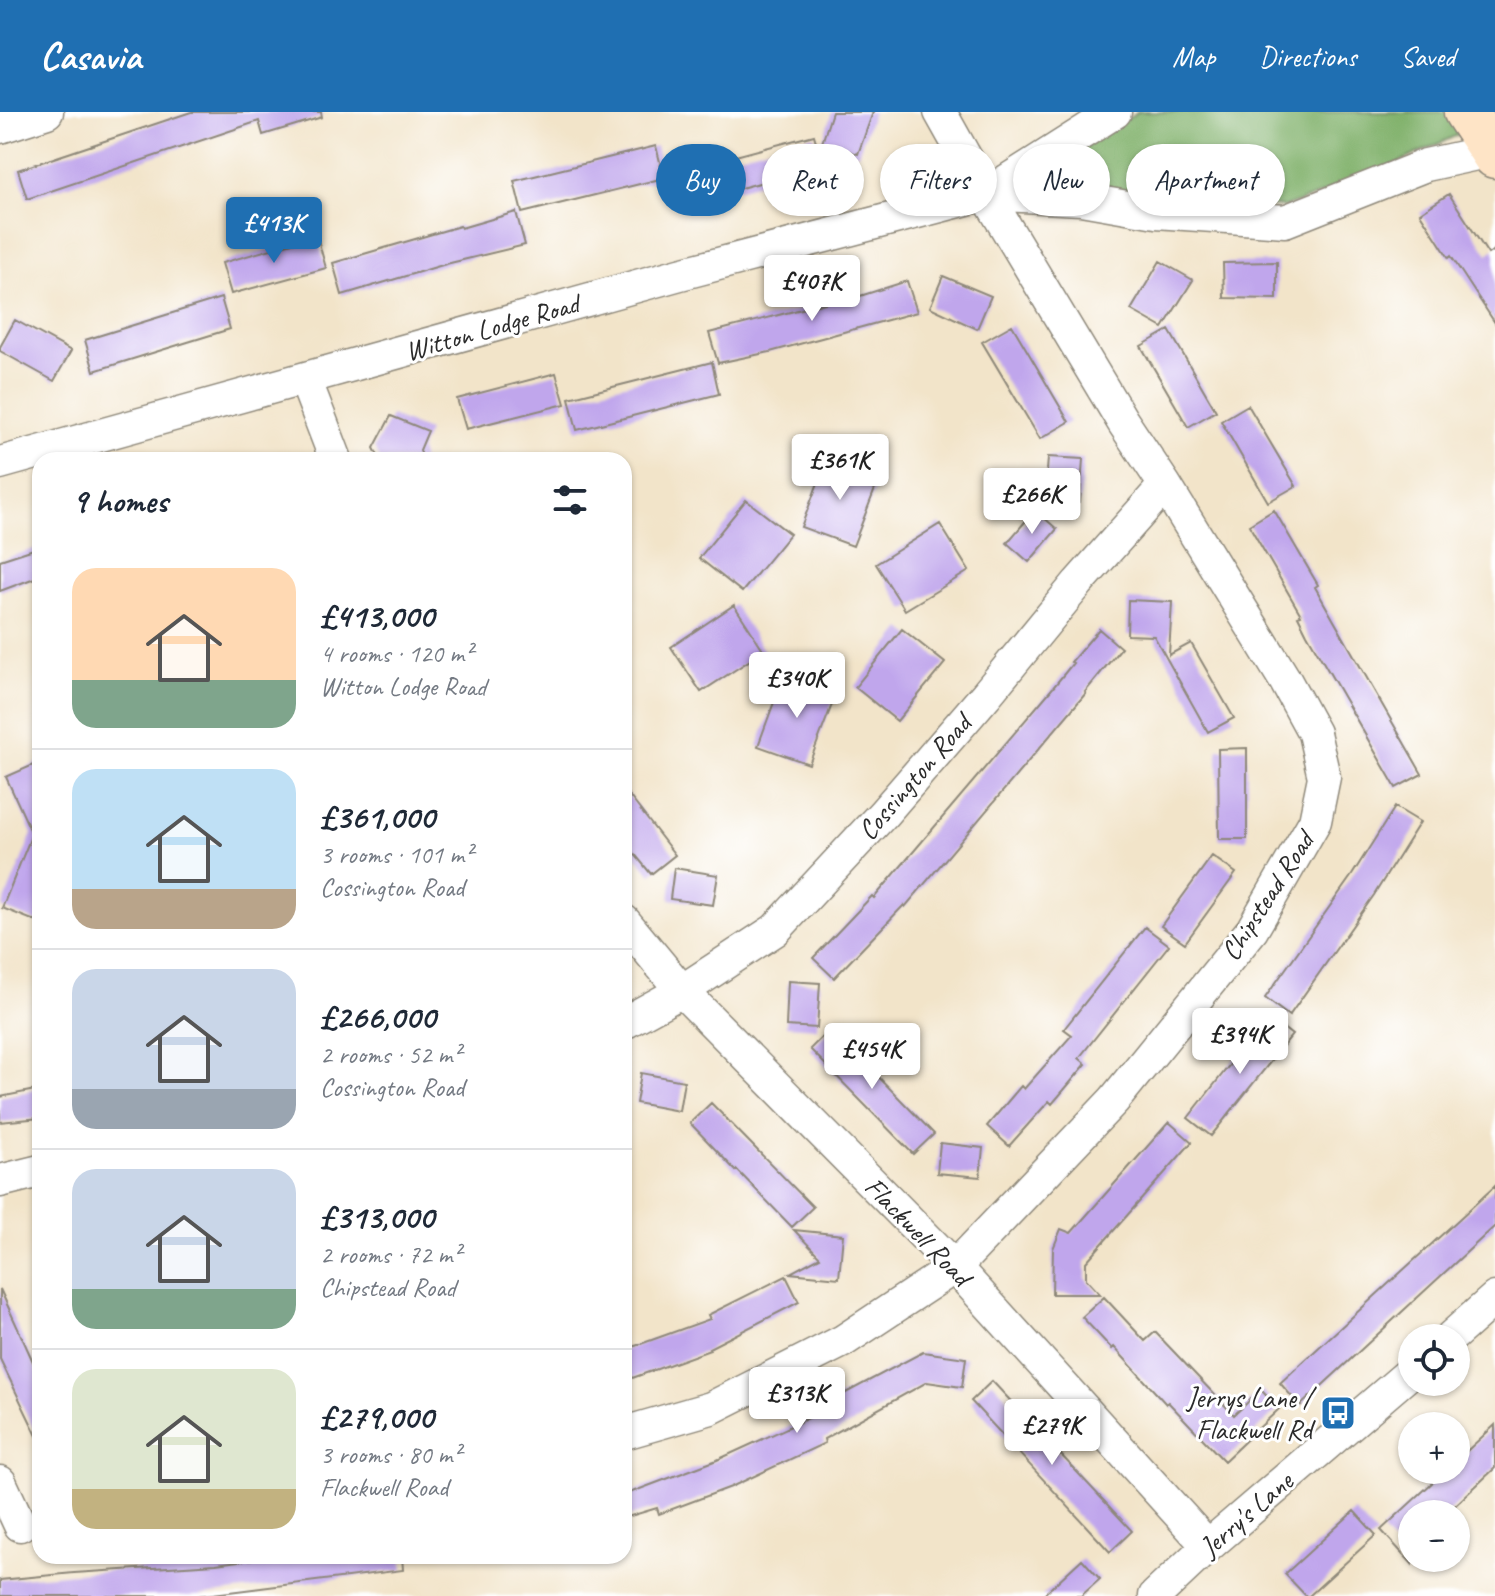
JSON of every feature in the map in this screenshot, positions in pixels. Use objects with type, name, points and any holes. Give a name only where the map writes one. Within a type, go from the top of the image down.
[{"type":"street","points":[[0,127],[47,112]]},
{"type":"street","name":"Chipstead Road","points":[[940,112],[958,144]]},
{"type":"street","name":"Witton Lodge Road","points":[[997,187],[1115,112]]},
{"type":"street","points":[[1466,112],[1494,152]]},
{"type":"street","name":"Witton Lodge Road","points":[[997,195],[1081,199],[1156,212],[1285,221],[1426,165],[1494,152]]},
{"type":"street","name":"Chipstead Road","points":[[632,1431],[711,1408],[751,1388],[843,1341],[955,1267],[1114,1100],[1242,943],[1315,821],[1324,777],[1314,733],[1285,680],[1123,422],[997,212]]},
{"type":"street","name":"Witton Lodge Road","points":[[40,452],[680,274],[902,216]]},
{"type":"street","points":[[305,379],[333,452]]},
{"type":"street","name":"Witton Lodge Road","points":[[0,463],[32,454]]},
{"type":"street","name":"Cossington Road","points":[[632,1019],[682,991],[775,930],[883,814],[1165,485]]},
{"type":"street","name":"Flackwell Road","points":[[632,931],[682,991],[955,1267],[1208,1546]]},
{"type":"street","points":[[0,1181],[32,1173]]},
{"type":"street","points":[[1466,1324],[1495,1298]]},
{"type":"street","name":"Jerry's Lane","points":[[1163,1593],[1208,1546],[1398,1383]]},
{"type":"street","points":[[0,1482],[20,1527]]},
{"type":"green space","points":[[1138,112],[1452,112],[1464,132],[1363,179],[1285,207],[1285,144],[1126,144],[1126,192],[1110,189],[1110,144],[1088,144]]},
{"type":"building","points":[[191,112],[321,112],[322,117],[263,135],[259,121],[27,199],[18,170]]},
{"type":"building","points":[[832,112],[873,112],[862,144],[822,143]]},
{"type":"building","points":[[814,135],[817,144],[780,144]]},
{"type":"building","points":[[656,146],[656,180],[522,213],[514,181]]},
{"type":"building","points":[[762,149],[762,182],[746,187],[746,153]]},
{"type":"building","points":[[1449,194],[1488,254],[1495,249],[1495,323],[1420,213]]},
{"type":"building","points":[[516,212],[525,245],[446,264],[342,295],[333,263]]},
{"type":"building","points":[[317,236],[326,268],[231,294],[222,263]]},
{"type":"building","points":[[1160,261],[1193,280],[1163,328],[1131,310]]},
{"type":"building","points":[[1277,262],[1277,299],[1224,298],[1223,263]]},
{"type":"building","points":[[943,276],[991,296],[977,329],[930,307]]},
{"type":"building","points":[[907,281],[917,312],[718,363],[709,333],[857,297]]},
{"type":"building","points":[[221,298],[230,329],[94,371],[85,340]]},
{"type":"building","points":[[15,320],[71,351],[54,381],[0,351]]},
{"type":"building","points":[[1012,325],[1069,422],[1040,439],[982,342]]},
{"type":"building","points":[[1169,330],[1216,411],[1188,427],[1141,346]]},
{"type":"building","points":[[712,362],[719,394],[577,430],[569,398]]},
{"type":"building","points":[[556,373],[565,404],[466,429],[457,399]]},
{"type":"building","points":[[1248,405],[1296,486],[1268,502],[1221,421]]},
{"type":"building","points":[[391,416],[428,431],[421,452],[376,452],[374,448]]},
{"type":"building","points":[[828,457],[880,476],[853,546],[801,527]]},
{"type":"building","points":[[1048,457],[1083,459],[1080,502],[1045,500]]},
{"type":"building","points":[[746,500],[790,534],[742,592],[699,558]]},
{"type":"building","points":[[1035,510],[1057,529],[1029,562],[1007,543]]},
{"type":"building","points":[[1274,510],[1422,774],[1396,788],[1307,634],[1298,616],[1301,615],[1249,525]]},
{"type":"building","points":[[940,524],[969,571],[905,610],[876,564]]},
{"type":"building","points":[[32,550],[32,579],[0,591],[0,560]]},
{"type":"building","points":[[1128,600],[1172,602],[1169,655],[1191,643],[1234,718],[1208,732],[1154,636],[1127,635]]},
{"type":"building","points":[[734,605],[764,651],[701,692],[671,647]]},
{"type":"building","points":[[902,629],[945,663],[897,721],[855,687]]},
{"type":"building","points":[[1099,629],[1121,648],[905,907],[834,978],[813,958],[872,896],[874,898]]},
{"type":"building","points":[[784,675],[836,694],[809,764],[758,746]]},
{"type":"building","points":[[1247,748],[1247,839],[1219,839],[1218,749]]},
{"type":"building","points":[[32,766],[32,834],[6,777]]},
{"type":"building","points":[[632,799],[675,855],[651,874],[632,851]]},
{"type":"building","points":[[1395,807],[1420,822],[1374,895],[1289,1016],[1265,998],[1352,875]]},
{"type":"building","points":[[32,834],[32,920],[2,908]]},
{"type":"building","points":[[1212,856],[1236,873],[1185,943],[1161,926]]},
{"type":"building","points":[[674,868],[718,875],[713,905],[670,899]]},
{"type":"building","points":[[1145,927],[1169,945],[1079,1058],[1086,1064],[1052,1104],[1049,1101],[1009,1146],[987,1126],[1021,1086],[1024,1089],[1072,1035],[1064,1029]]},
{"type":"building","points":[[788,981],[820,983],[817,1028],[786,1026]]},
{"type":"building","points":[[1268,1016],[1292,1035],[1211,1136],[1188,1118]]},
{"type":"building","points":[[831,1028],[934,1134],[913,1154],[810,1049]]},
{"type":"building","points":[[641,1073],[684,1081],[679,1111],[636,1103]]},
{"type":"building","points":[[32,1091],[32,1119],[0,1122],[0,1097]]},
{"type":"building","points":[[711,1103],[813,1207],[792,1227],[690,1123]]},
{"type":"building","points":[[1169,1122],[1192,1142],[1086,1262],[1086,1279],[1100,1294],[1052,1294],[1053,1249],[1061,1229],[1071,1233]]},
{"type":"building","points":[[940,1143],[983,1148],[980,1177],[937,1173]]},
{"type":"building","points":[[1495,1186],[1495,1226],[1300,1406],[1280,1383]]},
{"type":"building","points":[[794,1230],[843,1235],[839,1278],[790,1273],[820,1257]]},
{"type":"building","points":[[786,1276],[799,1302],[710,1350],[632,1378],[632,1347],[710,1319],[708,1315]]},
{"type":"building","points":[[0,1289],[32,1359],[32,1425],[0,1359]]},
{"type":"building","points":[[1104,1297],[1145,1341],[1155,1332],[1234,1415],[1261,1390],[1279,1409],[1224,1461],[1082,1317]]},
{"type":"building","points":[[923,1352],[966,1358],[962,1387],[927,1382],[824,1439],[825,1443],[731,1487],[659,1514],[657,1508],[632,1516],[632,1492],[717,1460],[826,1410],[823,1405]]},
{"type":"building","points":[[992,1381],[1132,1531],[1110,1552],[971,1401]]},
{"type":"building","points":[[1495,1425],[1495,1468],[1461,1500],[1414,1500],[1431,1484],[1470,1484],[1470,1448]]},
{"type":"building","points":[[1354,1511],[1376,1535],[1306,1596],[1285,1574]]},
{"type":"building","points":[[1398,1514],[1398,1549],[1381,1530]]},
{"type":"building","points":[[1082,1559],[1100,1579],[1081,1596],[1042,1596]]},
{"type":"building","points":[[216,1564],[403,1564],[403,1570],[197,1596],[0,1596],[0,1580]]},
{"type":"place","name":"Jerrys Lane / Flackwell Rd","points":[[1338,1413]]}]
